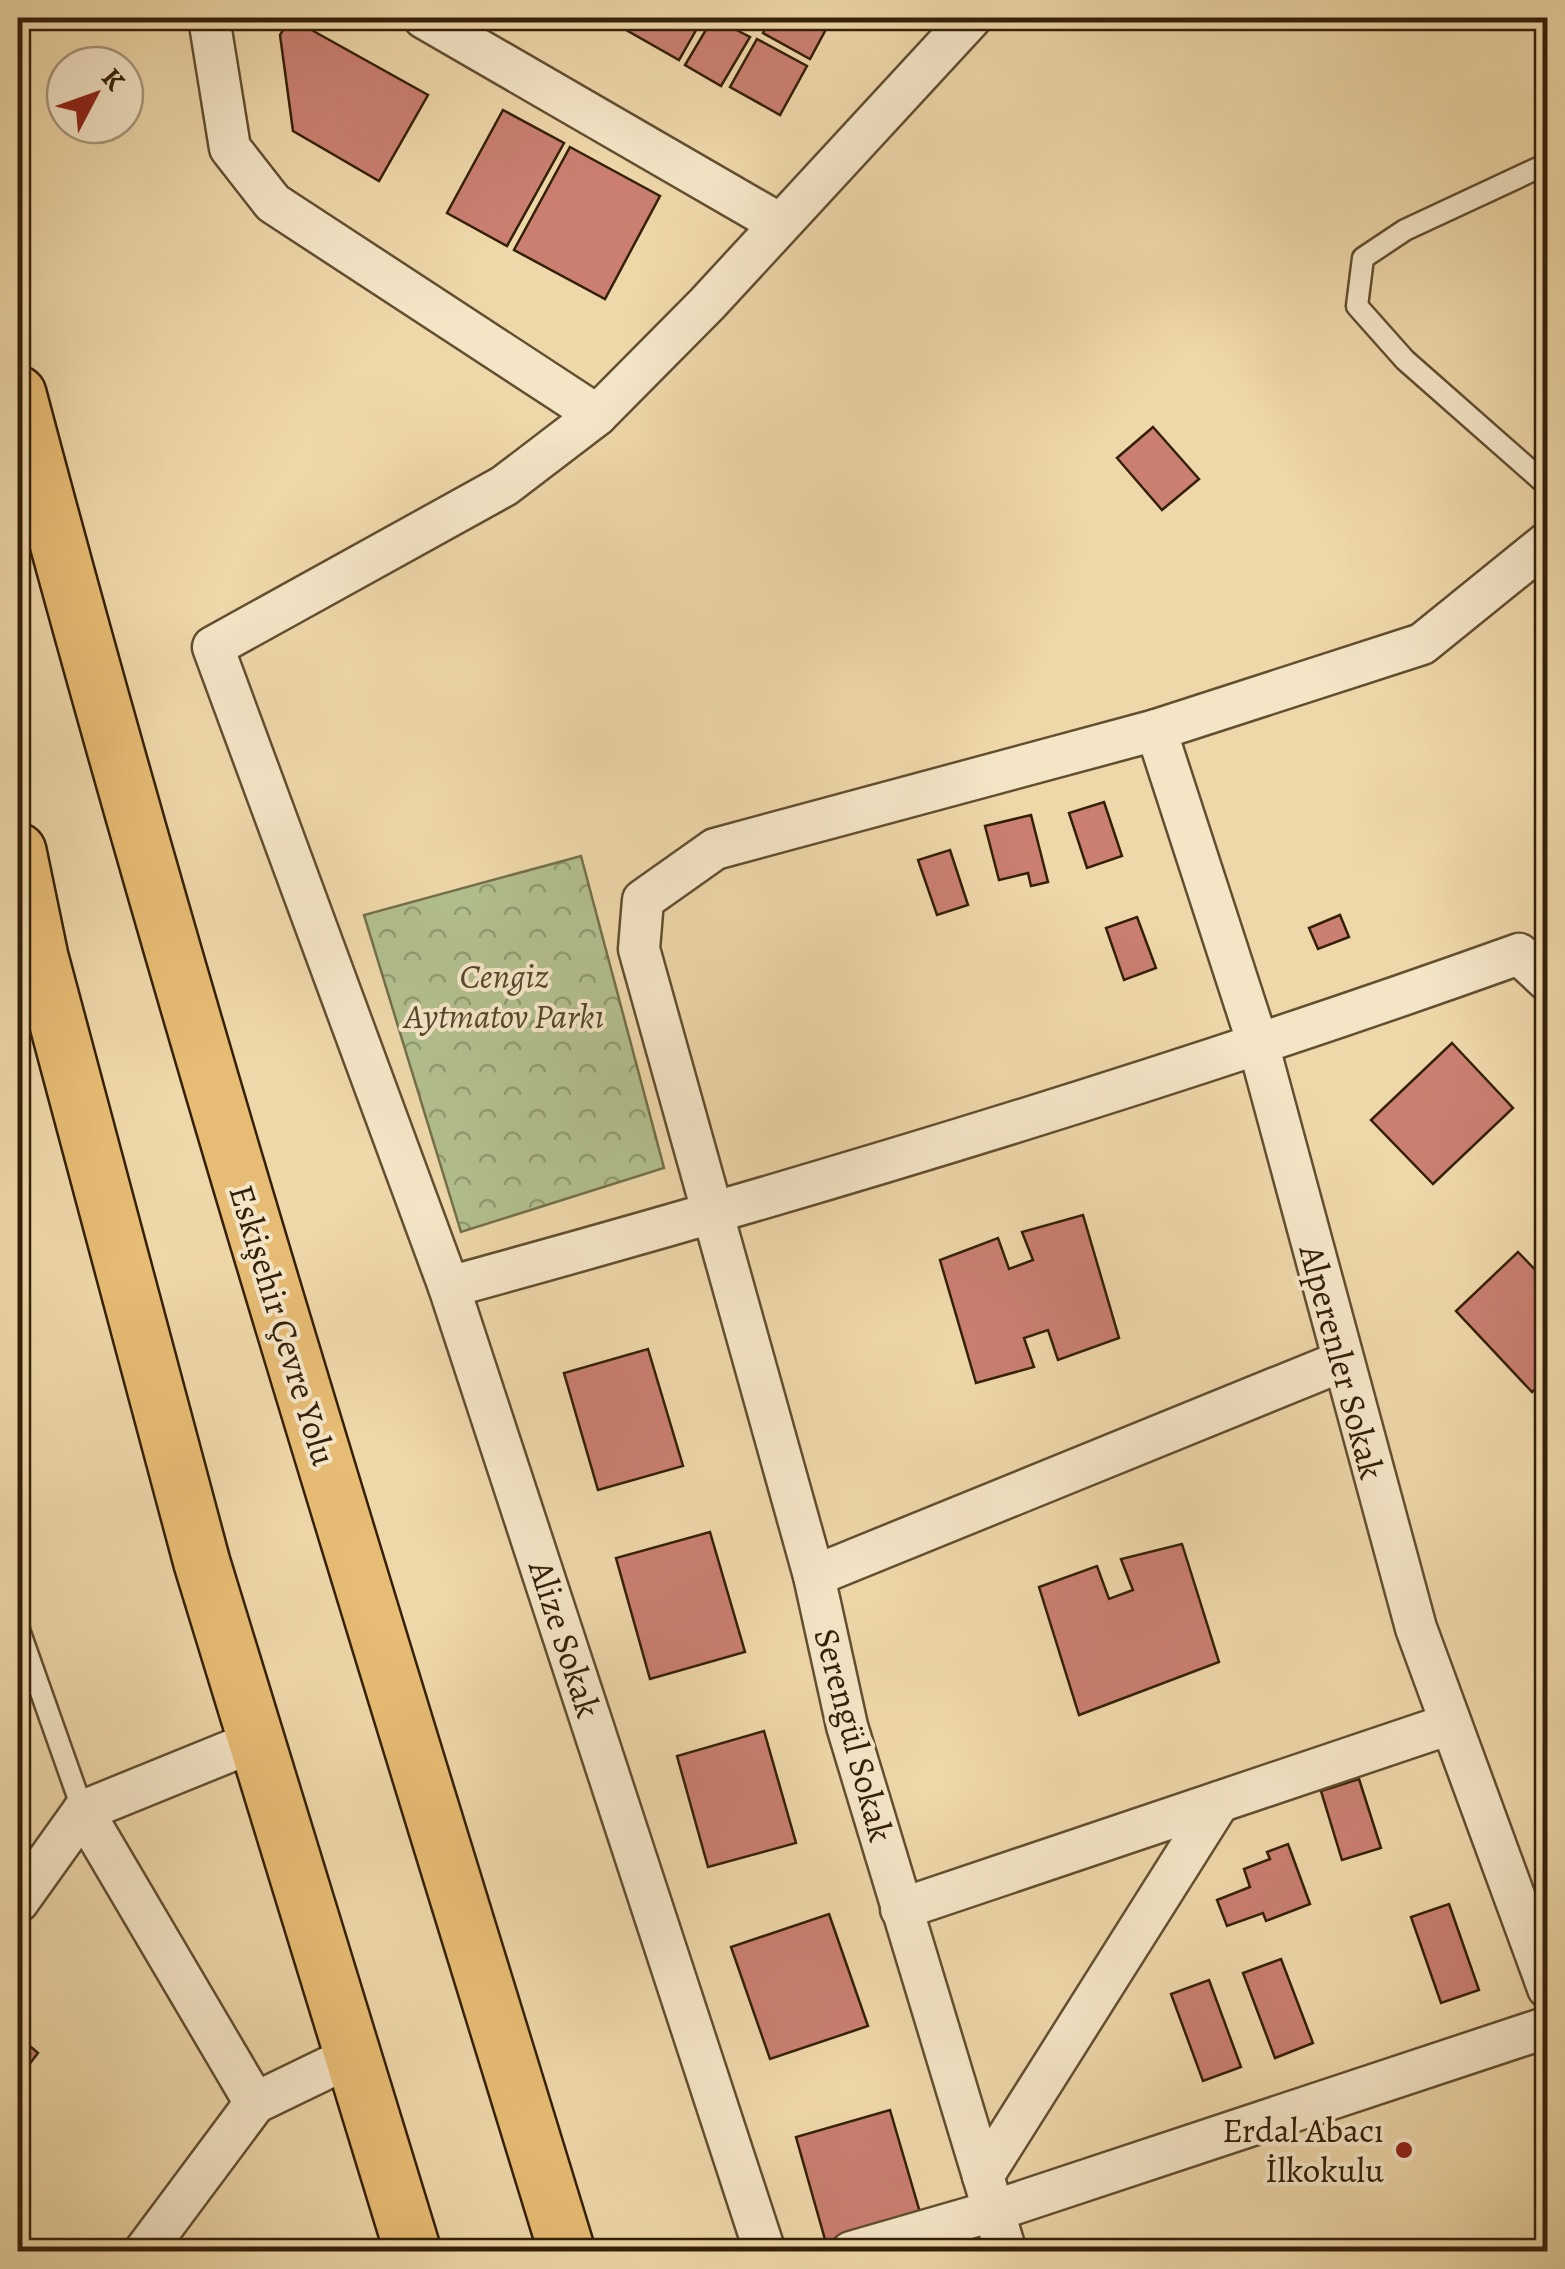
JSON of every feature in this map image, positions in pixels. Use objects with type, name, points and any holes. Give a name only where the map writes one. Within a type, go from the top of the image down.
[{"type":"highway","name":"Eskişehir Çevre Yolu","points":[[18,394],[110,742],[245,1202],[567,2252]]},
{"type":"highway","points":[[18,851],[40,957],[151,1374],[255,1741],[413,2252]]},
{"type":"street","points":[[209,18],[230,148],[273,203],[596,415],[780,224],[962,20]]},
{"type":"street","points":[[424,18],[780,224]]},
{"type":"street","name":"Alize Sokak","points":[[596,415],[504,486],[213,648],[450,1287],[765,2252]]},
{"type":"street","name":"Serengül Sokak","points":[[1006,2252],[847,1726],[814,1576],[639,950],[644,900],[716,849],[1156,730],[1422,644],[1548,542]]},
{"type":"street","name":"Alperenler Sokak","points":[[1156,730],[1258,1048],[1340,1362],[1448,1725],[1548,1988]]},
{"type":"street","points":[[450,1287],[713,1215],[1258,1048],[1520,954],[1548,981]]},
{"type":"street","points":[[814,1576],[1340,1362]]},
{"type":"street","points":[[901,1909],[1448,1725]]},
{"type":"street","points":[[18,1902],[83,1810],[255,1741]]},
{"type":"street","points":[[988,2194],[1219,1802]]},
{"type":"street","points":[[83,1810],[255,2104]]},
{"type":"street","points":[[851,2252],[988,2194],[1548,2027]]},
{"type":"street","points":[[144,2252],[255,2104],[350,2057]]},
{"type":"lane","points":[[1538,168],[1405,230],[1364,258],[1356,306],[1405,360],[1548,486]]},
{"type":"lane","points":[[18,1631],[83,1810]]},
{"type":"green space","name":"Cengiz Aytmatov Parkı","points":[[581,856],[664,1168],[461,1232],[364,915]]},
{"type":"building","points":[[290,18],[428,95],[379,181],[293,131],[280,35]]},
{"type":"building","points":[[605,18],[703,18],[679,60]]},
{"type":"building","points":[[713,18],[750,37],[721,86],[685,65]]},
{"type":"building","points":[[771,18],[832,18],[810,59],[763,33]]},
{"type":"building","points":[[757,39],[807,66],[780,115],[730,87]]},
{"type":"building","points":[[503,110],[564,143],[507,246],[447,213]]},
{"type":"building","points":[[570,147],[660,196],[605,299],[514,250]]},
{"type":"building","points":[[1153,427],[1199,479],[1162,510],[1117,458]]},
{"type":"building","points":[[1104,802],[1122,856],[1087,868],[1069,813]]},
{"type":"building","points":[[1031,815],[1048,882],[1031,886],[1028,873],[999,880],[985,826]]},
{"type":"building","points":[[950,850],[968,905],[937,915],[918,860]]},
{"type":"building","points":[[1340,915],[1349,937],[1318,949],[1309,928]]},
{"type":"building","points":[[1137,917],[1156,968],[1124,980],[1106,928]]},
{"type":"building","points":[[1452,1043],[1513,1108],[1433,1184],[1371,1120]]},
{"type":"building","points":[[1083,1215],[1119,1338],[1058,1360],[1048,1330],[1024,1338],[1034,1367],[976,1383],[940,1260],[998,1238],[1009,1269],[1033,1260],[1022,1232]]},
{"type":"building","points":[[1518,1252],[1548,1283],[1548,1377],[1532,1392],[1456,1311]]},
{"type":"building","points":[[648,1349],[683,1466],[598,1490],[564,1373]]},
{"type":"building","points":[[710,1532],[745,1652],[650,1679],[616,1558]]},
{"type":"building","points":[[1182,1544],[1219,1662],[1079,1715],[1039,1587],[1097,1566],[1109,1599],[1133,1590],[1121,1559]]},
{"type":"building","points":[[764,1731],[796,1843],[708,1867],[677,1756]]},
{"type":"building","points":[[1359,1779],[1381,1848],[1342,1860],[1321,1791]]},
{"type":"building","points":[[1288,1844],[1310,1904],[1266,1921],[1263,1913],[1227,1926],[1217,1900],[1250,1887],[1244,1869],[1270,1859],[1267,1852]]},
{"type":"building","points":[[1449,1904],[1479,1990],[1441,2003],[1411,1917]]},
{"type":"building","points":[[829,1914],[868,2026],[770,2059],[731,1947]]},
{"type":"building","points":[[1281,1959],[1313,2043],[1275,2058],[1243,1973]]},
{"type":"building","points":[[1209,1980],[1241,2067],[1203,2081],[1171,1994]]},
{"type":"building","points":[[18,2036],[38,2053],[18,2079]]},
{"type":"building","points":[[890,2110],[921,2216],[826,2243],[796,2137]]},
{"type":"place","name":"Erdal Abacı İlkokulu","points":[[1404,2150]]}]
